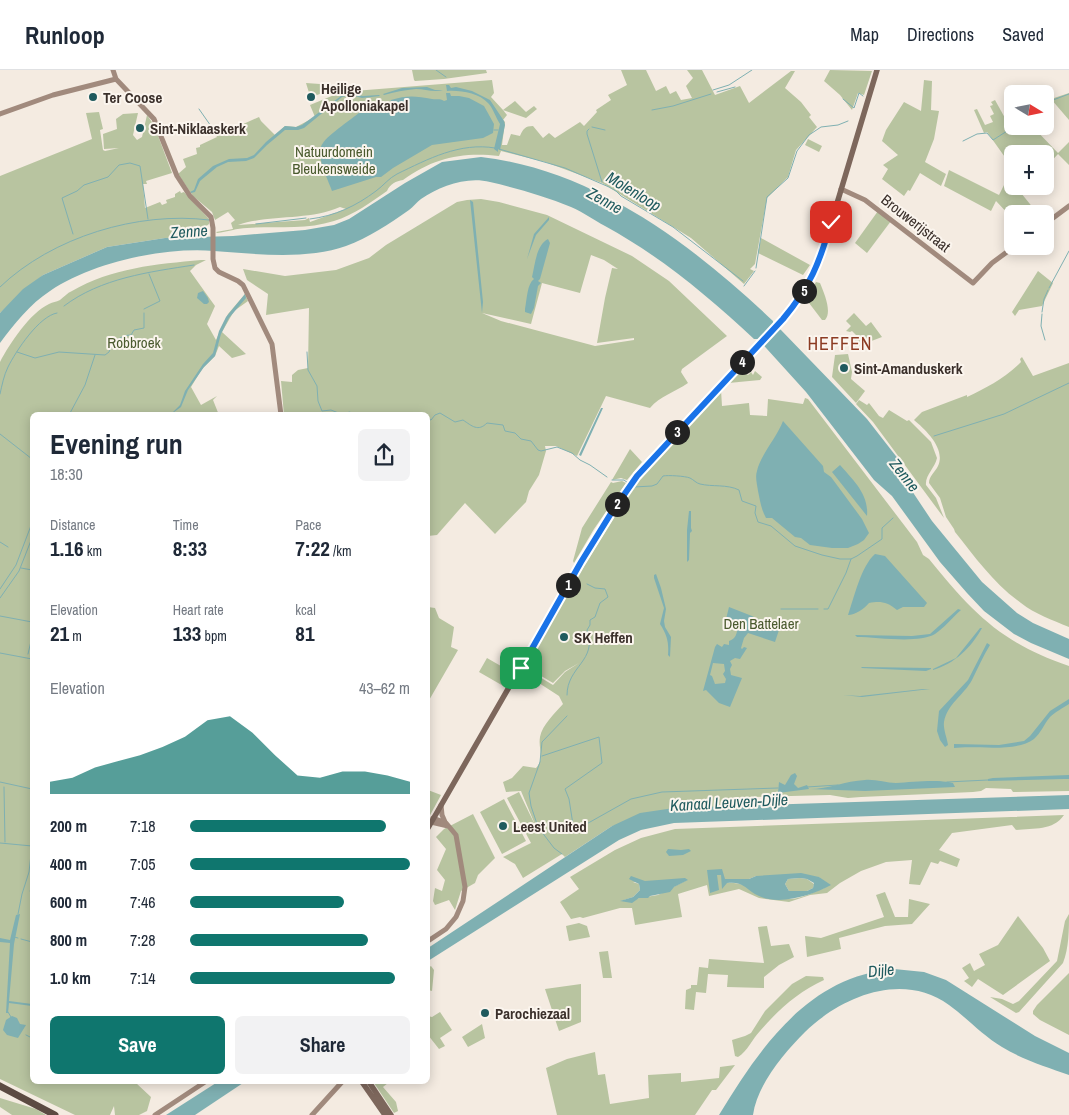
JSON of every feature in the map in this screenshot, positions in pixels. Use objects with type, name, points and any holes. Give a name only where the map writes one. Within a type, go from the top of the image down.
[{"type":"highway","points":[[0,1086],[55,1115]]},
{"type":"main road","points":[[430,824],[581,562],[619,501],[650,461],[798,300],[814,272],[823,250],[877,70]]},
{"type":"main road","points":[[363,1084],[385,1115]]},
{"type":"main road","points":[[370,1084],[391,1115]]},
{"type":"street","points":[[114,70],[116,80],[150,115],[159,130],[177,176],[190,196],[211,217],[215,268],[222,274],[241,283],[272,344],[280,412]]},
{"type":"street","points":[[0,114],[53,94],[116,80]]},
{"type":"street","name":"Brouwerijstraat","points":[[841,189],[866,200],[973,283],[992,263],[1004,254]]},
{"type":"street","points":[[1054,217],[1069,206]]},
{"type":"street","points":[[430,940],[452,923],[463,901],[465,887],[457,840],[442,815],[441,805]]},
{"type":"street","points":[[432,820],[448,825]]},
{"type":"street","points":[[155,1115],[202,1084]]},
{"type":"street","points":[[312,1115],[340,1084]]},
{"type":"green space","points":[[412,70],[486,70],[487,73],[415,81]]},
{"type":"green space","name":"Natuurdomein Bleukensweide","points":[[621,70],[646,70],[656,91],[666,86],[670,94],[676,91],[681,100],[692,98],[686,86],[693,78],[687,70],[702,70],[715,95],[740,86],[749,103],[791,71],[795,71],[785,88],[801,102],[817,127],[796,150],[788,177],[767,198],[755,264],[750,269],[754,271],[744,284],[691,238],[602,183],[545,162],[501,151],[499,156],[460,156],[426,166],[403,180],[394,183],[387,191],[362,208],[334,221],[313,226],[243,228],[217,233],[233,229],[231,223],[235,220],[228,212],[215,220],[212,212],[193,196],[178,174],[186,167],[183,159],[197,154],[196,148],[217,137],[212,128],[219,135],[259,117],[275,135],[285,126],[296,127],[315,117],[310,105],[339,93],[492,80],[494,93],[491,97],[507,115],[503,120],[505,122],[502,145],[507,145],[511,134],[520,136],[526,127],[533,126],[543,138],[549,133],[555,138],[580,122],[584,126],[597,112],[596,110],[611,100],[608,95],[627,85]],"holes":[[[340,207],[346,209],[310,222],[309,218],[305,220],[238,225],[315,214]]]},
{"type":"green space","points":[[830,70],[872,71],[864,95],[858,93],[852,110],[840,95],[824,81]]},
{"type":"green space","points":[[924,80],[932,81],[931,110],[939,111],[934,139],[925,162],[946,174],[941,186],[920,173],[910,191],[908,190],[904,196],[882,179],[888,169],[883,165],[898,155],[882,141],[886,130],[904,102],[921,111]]},
{"type":"green space","points":[[306,83],[334,85],[335,88],[312,97]]},
{"type":"green space","points":[[1069,93],[1069,120],[1054,102],[1054,98]]},
{"type":"green space","points":[[995,100],[1004,116],[1004,135],[1041,135],[1050,145],[1004,145],[1004,156],[987,132],[984,133],[974,110],[977,109],[985,125],[993,122],[990,116],[994,114],[990,106],[993,105],[991,102]]},
{"type":"green space","points":[[515,101],[526,112],[534,106],[537,109],[526,118],[503,110]]},
{"type":"green space","points":[[99,112],[103,129],[100,130],[103,150],[105,151],[119,148],[104,149],[103,134],[117,129],[116,119],[123,114],[138,113],[133,135],[137,140],[142,137],[147,115],[154,125],[172,173],[146,181],[147,184],[143,184],[145,208],[160,202],[162,205],[167,203],[166,200],[175,197],[175,194],[180,191],[181,193],[184,192],[209,219],[209,224],[205,227],[205,237],[165,238],[107,247],[43,275],[0,313],[0,176],[92,139],[86,113]]},
{"type":"green space","points":[[808,139],[822,146],[819,152],[805,145]]},
{"type":"green space","points":[[1069,142],[1069,165],[1058,154],[1054,158],[1054,149],[1058,153]]},
{"type":"green space","points":[[949,170],[999,195],[1004,185],[1004,195],[1023,195],[1031,205],[1004,205],[1004,210],[996,201],[991,211],[944,186]]},
{"type":"green space","points":[[481,199],[547,215],[632,256],[669,281],[727,336],[682,369],[681,372],[688,383],[663,397],[650,408],[606,396],[577,456],[556,446],[545,446],[546,451],[539,475],[529,491],[526,502],[495,534],[465,503],[437,535],[430,536],[430,412],[284,412],[281,381],[292,382],[292,375],[298,370],[308,368],[309,308],[266,315],[268,294],[247,280],[243,269],[285,276],[336,270],[369,258],[386,245],[457,202]],"holes":[[[591,255],[604,260],[618,269],[612,268],[597,343],[634,338],[634,340],[595,346],[501,321],[482,313],[531,324],[542,283],[580,293]]]},
{"type":"green space","points":[[878,211],[891,221],[867,253],[855,243]]},
{"type":"green space","points":[[761,238],[810,265],[803,275],[758,253]]},
{"type":"green space","name":"Robbroek","points":[[206,260],[196,265],[190,271],[215,306],[207,324],[216,340],[228,314],[245,294],[248,301],[234,311],[222,332],[246,354],[232,358],[219,346],[215,356],[202,369],[191,387],[201,405],[217,396],[213,400],[218,412],[30,412],[30,1084],[137,1084],[151,1097],[147,1111],[139,1115],[115,1115],[114,1106],[110,1115],[75,1115],[0,1079],[0,362],[9,346],[28,321],[42,308],[60,300],[87,283],[102,277],[135,268]]},
{"type":"green space","points":[[1038,271],[1053,283],[1042,306],[1019,310],[1015,316],[1012,312]]},
{"type":"green space","points":[[816,282],[820,283],[827,303],[828,313],[825,320],[822,320],[806,299]]},
{"type":"green space","points":[[854,313],[866,326],[871,322],[882,337],[853,348],[849,341],[856,335],[852,331],[846,331],[851,326],[846,321]]},
{"type":"green space","points":[[848,354],[852,372],[851,379],[865,391],[856,403],[832,377],[835,355]]},
{"type":"green space","points":[[1022,357],[1033,376],[1069,363],[1069,627],[1026,607],[1011,596],[985,570],[955,532],[946,517],[940,498],[929,483],[940,460],[937,447],[929,434],[914,420],[922,412],[967,395],[967,397],[995,382],[1015,368],[1021,362],[1020,359]]},
{"type":"green space","points":[[742,370],[748,375],[751,372],[753,375],[755,371],[762,377],[760,380],[728,383]]},
{"type":"green space","name":"Den Battelaer","points":[[721,390],[722,406],[749,403],[750,415],[767,416],[768,399],[803,404],[805,398],[808,399],[917,542],[923,555],[929,559],[975,611],[1006,636],[1045,657],[1069,666],[1069,791],[1013,792],[1011,789],[986,788],[973,792],[848,798],[830,795],[750,797],[736,807],[612,826],[565,857],[562,854],[523,878],[515,864],[503,857],[531,843],[507,798],[519,792],[536,827],[521,791],[506,792],[503,782],[512,778],[523,766],[536,768],[541,757],[540,737],[543,728],[563,704],[559,696],[525,674],[528,670],[553,685],[565,672],[579,663],[565,671],[553,683],[526,667],[575,581],[626,498],[643,475]]},
{"type":"green space","points":[[859,400],[867,405],[869,403],[879,416],[883,418],[889,410],[907,421],[909,420],[931,442],[937,458],[927,478],[926,485],[936,498],[944,518],[873,422],[856,404]]},
{"type":"green space","points":[[630,449],[642,462],[627,480],[621,478],[612,480]]},
{"type":"green space","points":[[622,481],[626,483],[594,529],[574,563],[582,528],[611,482]]},
{"type":"green space","points":[[430,607],[435,608],[439,618],[454,627],[451,647],[458,650],[430,699]]},
{"type":"green space","points":[[487,658],[513,673],[505,687],[479,672]]},
{"type":"green space","points":[[430,791],[441,795],[430,815]]},
{"type":"green space","name":"Leest United","points":[[504,799],[526,841],[502,854],[480,812]]},
{"type":"green space","points":[[473,814],[495,858],[478,875],[475,883],[461,891],[455,910],[449,900],[435,905],[433,901],[435,888],[442,891],[445,880],[437,870],[446,849],[436,837],[444,829]]},
{"type":"green space","points":[[1064,815],[1054,824],[1043,828],[1016,830],[1012,825],[952,833],[939,850],[960,859],[957,867],[940,861],[938,864],[931,862],[920,885],[909,884],[912,860],[886,862],[861,871],[827,893],[810,895],[789,902],[759,898],[739,889],[709,896],[707,885],[678,894],[682,917],[635,925],[632,908],[620,908],[583,918],[571,919],[560,902],[579,889],[570,877],[615,850],[641,838],[675,829]],"holes":[[[721,869],[724,879],[721,875],[717,875]],[[756,876],[819,877],[824,888],[808,895],[791,899],[742,885],[727,883],[724,879],[749,879]],[[687,880],[658,895],[621,901],[633,897],[640,890],[639,884],[633,882]]]},
{"type":"green space","points":[[788,879],[807,879],[814,884],[813,888],[807,891],[789,891],[785,884]]},
{"type":"green space","points":[[885,892],[895,917],[908,917],[909,899],[930,904],[912,924],[885,926],[839,938],[841,949],[807,957],[805,936],[821,938],[884,917],[876,895]]},
{"type":"green space","points":[[1069,914],[1068,945],[1063,963],[1019,1012],[1016,1013],[990,997],[1002,999],[1013,1004],[1019,1001],[1057,961],[1065,921]]},
{"type":"green space","points":[[1018,916],[1043,948],[1050,961],[1003,995],[978,979],[972,987],[964,981],[969,978],[962,968],[970,963],[974,971],[985,965],[979,954],[998,945]]},
{"type":"green space","points":[[579,923],[587,926],[590,937],[569,941],[566,926]]},
{"type":"green space","points":[[767,926],[771,946],[789,944],[794,957],[779,965],[764,977],[764,988],[727,987],[728,975],[708,974],[706,993],[696,992],[694,1010],[685,1009],[686,990],[691,988],[691,985],[697,985],[699,967],[708,968],[709,959],[764,963],[758,927]]},
{"type":"green space","points":[[608,951],[612,978],[603,978],[599,952]]},
{"type":"green space","points":[[430,967],[434,970],[432,991],[430,990]]},
{"type":"green space","points":[[1069,973],[1069,1035],[1040,1020],[1033,1014],[1033,1011]]},
{"type":"green space","points":[[806,976],[823,977],[824,980],[789,1002],[757,1034],[744,1052],[738,1057],[735,1056],[732,1040],[751,1033],[765,1011],[792,984]]},
{"type":"green space","points":[[581,984],[581,1022],[559,1031],[545,989]]},
{"type":"green space","points":[[440,1012],[452,1030],[440,1038],[445,1046],[439,1049],[430,1038],[430,1016]]},
{"type":"green space","points":[[482,1024],[485,1038],[468,1047],[462,1037]]},
{"type":"green space","points":[[595,1052],[598,1075],[605,1074],[610,1104],[649,1098],[648,1075],[681,1073],[681,1082],[719,1078],[720,1067],[735,1065],[716,1090],[712,1090],[695,1115],[557,1115],[546,1068],[567,1059]]},
{"type":"green space","points":[[375,1084],[387,1084],[383,1087],[396,1102],[398,1111],[394,1113]]},
{"type":"green space","points":[[0,1098],[36,1109],[46,1115],[12,1115],[0,1107]]},
{"type":"water","points":[[446,85],[449,85],[451,88],[456,87],[472,91],[490,100],[505,125],[498,152],[494,149],[500,124],[490,105],[474,95],[458,91],[447,91]]},
{"type":"water","points":[[427,87],[443,90],[433,91],[416,89],[383,94],[402,88]]},
{"type":"water","points":[[446,93],[450,93],[451,96],[469,98],[484,106],[494,124],[493,133],[483,138],[432,145],[381,177],[332,191],[320,153],[323,143],[330,135],[363,110],[367,111],[368,108],[387,108],[391,100],[407,97],[421,97],[444,101],[447,100]]},
{"type":"water","points":[[352,94],[380,96],[362,98],[351,95],[342,97],[304,128],[285,130],[254,158],[246,161],[228,162],[217,167],[200,181],[195,192],[190,192],[194,190],[198,179],[213,166],[229,159],[247,158],[254,155],[285,126],[296,127],[302,125],[341,96]]},
{"type":"water","name":"Zenne","points":[[481,157],[523,165],[563,177],[602,195],[639,215],[710,265],[773,321],[773,325],[781,330],[867,419],[899,460],[912,491],[932,521],[982,582],[1017,613],[1033,623],[1069,639],[1069,659],[1014,634],[984,611],[940,562],[892,496],[874,480],[806,392],[758,339],[754,339],[701,292],[645,250],[575,209],[551,199],[481,180],[463,181],[445,186],[428,194],[409,210],[378,230],[346,246],[331,250],[298,255],[281,255],[194,250],[151,254],[129,259],[87,272],[50,291],[23,314],[0,343],[0,313],[23,289],[43,275],[107,247],[165,238],[233,236],[305,230],[334,225],[349,219],[442,162]]},
{"type":"water","points":[[470,200],[473,202],[483,302],[482,313]]},
{"type":"water","points":[[549,217],[549,220],[536,235],[527,259],[534,234]]},
{"type":"water","points":[[548,239],[550,243],[538,281],[541,283],[538,286],[531,314],[525,312],[525,309],[530,284],[534,279],[532,277],[535,261],[538,250]]},
{"type":"water","points":[[203,291],[208,298],[209,302],[207,304],[204,304],[197,298],[198,293]]},
{"type":"water","points":[[245,294],[246,298],[229,318],[221,334],[215,356],[204,367],[188,390],[181,407],[173,412],[180,405],[185,391],[203,364],[213,353],[219,331],[226,317]]},
{"type":"water","points":[[601,408],[603,408],[581,456],[579,455]]},
{"type":"water","points":[[783,421],[823,466],[824,472],[831,477],[862,519],[869,533],[858,544],[848,548],[810,545],[801,538],[795,537],[772,518],[766,518],[760,501],[756,473],[761,459]]},
{"type":"water","points":[[840,465],[863,494],[867,516],[832,472]]},
{"type":"water","points":[[689,511],[691,511],[692,531],[690,533],[689,560],[687,562],[687,530]]},
{"type":"water","points":[[875,554],[885,556],[927,603],[924,607],[903,607],[897,610],[887,604],[873,602],[856,613],[848,615],[862,574]]},
{"type":"water","points":[[656,574],[666,609],[665,627],[671,637],[670,657],[668,655],[667,639],[660,624],[664,608],[654,578]]},
{"type":"water","points":[[729,607],[779,630],[775,642],[748,633],[744,638],[741,648],[747,648],[740,659],[735,658],[730,661],[732,665],[730,669],[731,675],[742,678],[730,707],[719,703],[706,690],[703,691],[715,647],[717,644],[722,647],[724,644],[729,645],[729,641],[737,633],[738,626],[735,620],[726,619]],"holes":[[[713,663],[724,664],[725,671],[723,674],[726,679],[725,683],[715,684],[710,675]]]},
{"type":"water","points":[[958,609],[961,610],[942,629],[928,637],[897,639],[857,637],[855,635],[912,636],[930,634]]},
{"type":"water","points":[[980,628],[982,628],[978,635],[961,654],[955,659],[948,664],[933,670],[956,658]]},
{"type":"water","points":[[987,643],[990,645],[972,680],[952,705],[946,716],[944,728],[948,745],[945,747],[937,731],[939,711],[968,680]]},
{"type":"water","points":[[862,667],[931,668],[931,669],[926,671]]},
{"type":"water","points":[[930,689],[862,697],[843,695],[860,696]]},
{"type":"water","points":[[1069,699],[1069,704],[1050,717],[1036,737],[1026,743],[996,748],[954,748],[954,744],[999,745],[1024,741],[1050,711]]},
{"type":"water","points":[[795,773],[797,776],[794,784],[798,788],[807,785],[809,789],[778,793],[779,782],[785,785],[791,775]]},
{"type":"water","points":[[1069,775],[1069,779],[988,781],[988,779],[993,778]]},
{"type":"water","points":[[869,780],[896,783],[940,781],[953,783],[955,787],[865,791],[809,789]]},
{"type":"water","points":[[1069,795],[1069,809],[674,823],[641,830],[619,840],[430,960],[430,947],[612,826],[640,813],[674,808]]},
{"type":"water","points":[[668,849],[689,849],[691,851],[683,855],[669,856],[666,852]]},
{"type":"water","points":[[722,869],[725,879],[749,879],[756,876],[801,873],[819,877],[831,885],[805,896],[776,900],[759,896],[737,883],[727,883],[722,889],[721,875],[717,875],[719,890],[710,893],[707,870]],"holes":[[[788,879],[807,879],[814,883],[813,888],[807,891],[789,891],[785,884]]]},
{"type":"water","points":[[631,876],[645,881],[685,878],[688,880],[674,887],[670,892],[648,898],[639,898],[632,903],[620,901],[633,897],[640,890],[639,884],[629,879]]},
{"type":"water","points":[[20,914],[14,944],[9,1001],[30,1004],[30,1006],[9,1003],[8,1013],[6,1013],[10,943],[0,942],[0,938],[10,940],[16,915]]},
{"type":"water","points":[[894,969],[924,972],[946,980],[1035,1036],[1069,1053],[1069,1075],[1010,1052],[988,1037],[949,1005],[931,995],[912,990],[892,989],[854,999],[836,1008],[805,1032],[780,1060],[766,1081],[760,1092],[753,1115],[719,1115],[752,1065],[790,1019],[836,985],[863,975]]},
{"type":"water","points":[[12,1016],[17,1018],[20,1024],[26,1025],[18,1038],[7,1035],[3,1030],[6,1020]]},
{"type":"water","points":[[214,1084],[242,1084],[195,1115],[166,1115]]},
{"type":"waterway","points":[[436,70],[446,77]]},
{"type":"waterway","points":[[713,90],[729,85],[752,70]]},
{"type":"waterway","points":[[717,92],[735,87]]},
{"type":"waterway","points":[[843,99],[854,108],[859,93],[863,96]]},
{"type":"waterway","points":[[652,110],[673,106],[711,94]]},
{"type":"waterway","points":[[1054,100],[1069,94]]},
{"type":"waterway","points":[[199,109],[213,129]]},
{"type":"waterway","points":[[756,268],[767,197],[788,178],[797,151],[809,135],[821,127],[838,125],[848,121]]},
{"type":"waterway","points":[[592,127],[605,130]]},
{"type":"waterway","points":[[589,129],[587,134],[602,182]]},
{"type":"waterway","points":[[963,141],[977,134],[987,133],[993,140],[1004,133]]},
{"type":"waterway","points":[[310,219],[337,213],[353,206],[394,176],[444,153],[469,147],[495,148]]},
{"type":"waterway","name":"Molenloop","points":[[499,149],[565,168],[609,187],[673,227],[743,281]]},
{"type":"waterway","points":[[73,234],[62,198],[77,191],[84,185],[108,177],[119,165],[130,163],[140,166],[148,219]]},
{"type":"waterway","points":[[0,287],[21,269],[45,254],[70,241],[97,231],[125,224],[154,220],[182,218],[209,220]]},
{"type":"waterway","points":[[256,224],[306,218]]},
{"type":"waterway","points":[[1049,288],[1069,251]]},
{"type":"waterway","points":[[64,306],[78,296],[110,283],[143,274],[194,265]]},
{"type":"waterway","points":[[744,286],[755,271]]},
{"type":"waterway","points":[[144,309],[160,301],[149,274]]},
{"type":"waterway","points":[[1042,312],[1048,290]]},
{"type":"waterway","points":[[0,394],[7,370],[22,344],[43,320],[57,313]]},
{"type":"waterway","points":[[17,352],[35,358],[59,352],[105,355],[120,338],[131,335],[134,330],[144,328],[144,313]]},
{"type":"waterway","points":[[1042,314],[1041,326],[1045,340]]},
{"type":"waterway","points":[[307,352],[308,370],[317,386],[318,401],[322,411],[331,410],[336,412]]},
{"type":"waterway","points":[[71,412],[85,385],[95,355]]},
{"type":"waterway","points":[[934,436],[1004,414],[1069,383]]},
{"type":"waterway","points":[[430,420],[440,413],[455,422],[463,420],[478,428],[487,423],[503,425],[505,431],[515,433],[521,439],[531,441],[538,450],[557,447],[572,453],[607,477]]},
{"type":"waterway","points":[[0,434],[30,457]]},
{"type":"waterway","points":[[634,487],[652,486],[657,484],[663,476],[681,476],[688,477],[700,484],[734,488],[739,490],[742,501],[756,506],[755,513],[758,522],[771,526],[795,546],[840,559],[851,559],[882,539],[882,528],[893,518]]},
{"type":"waterway","points":[[612,480],[624,480],[628,483]]},
{"type":"waterway","points":[[0,589],[16,565],[30,528]]},
{"type":"waterway","points":[[0,542],[8,547]]},
{"type":"waterway","points":[[0,598],[19,571],[30,543]]},
{"type":"waterway","points":[[824,609],[828,609],[851,559]]},
{"type":"waterway","points":[[21,568],[30,570]]},
{"type":"waterway","points":[[567,695],[568,685],[589,649],[587,630],[590,620],[595,617],[600,603],[608,597],[605,589],[595,588],[587,584]]},
{"type":"waterway","points":[[781,609],[818,609]]},
{"type":"waterway","points":[[0,616],[30,622]]},
{"type":"waterway","points":[[28,654],[30,646]]},
{"type":"waterway","points":[[0,653],[30,659]]},
{"type":"waterway","points":[[562,854],[554,848],[538,827],[529,793],[540,762],[542,742],[567,716]]},
{"type":"waterway","name":"Kanaal Leuven-Dijle","points":[[542,756],[599,737],[602,763],[565,789],[569,799],[574,831],[631,799],[662,792],[778,788]]},
{"type":"waterway","points":[[947,782],[988,780]]},
{"type":"waterway","points":[[0,782],[30,789]]},
{"type":"waterway","points":[[930,782],[941,782]]},
{"type":"waterway","points":[[807,787],[838,785]]},
{"type":"waterway","points":[[4,787],[5,842]]},
{"type":"waterway","points":[[0,843],[30,846]]},
{"type":"waterway","points":[[18,914],[30,863]]},
{"type":"waterway","points":[[14,937],[18,938]]},
{"type":"waterway","points":[[21,939],[30,941]]},
{"type":"waterway","points":[[8,1012],[11,1017]]},
{"type":"waterway","points":[[26,1035],[30,1037]]},
{"type":"place","name":"Ter Coose","points":[[93,97]]},
{"type":"place","name":"Heilige Apolloniakapel","points":[[311,97]]},
{"type":"place","name":"Sint-Niklaaskerk","points":[[140,128]]},
{"type":"place","name":"Sint-Amanduskerk","points":[[844,368]]},
{"type":"place","name":"SK Heffen","points":[[564,637]]},
{"type":"place","name":"Leest United","points":[[503,826]]},
{"type":"place","name":"Parochiezaal","points":[[485,1013]]},
{"type":"district","name":"HEFFEN","points":[[840,343]]},
{"type":"route","points":[[521,668],[581,562],[637,476],[783,319],[798,300],[817,266],[831,222]]},
{"type":"water label","name":"Dijle","points":[[881,970]]}]
